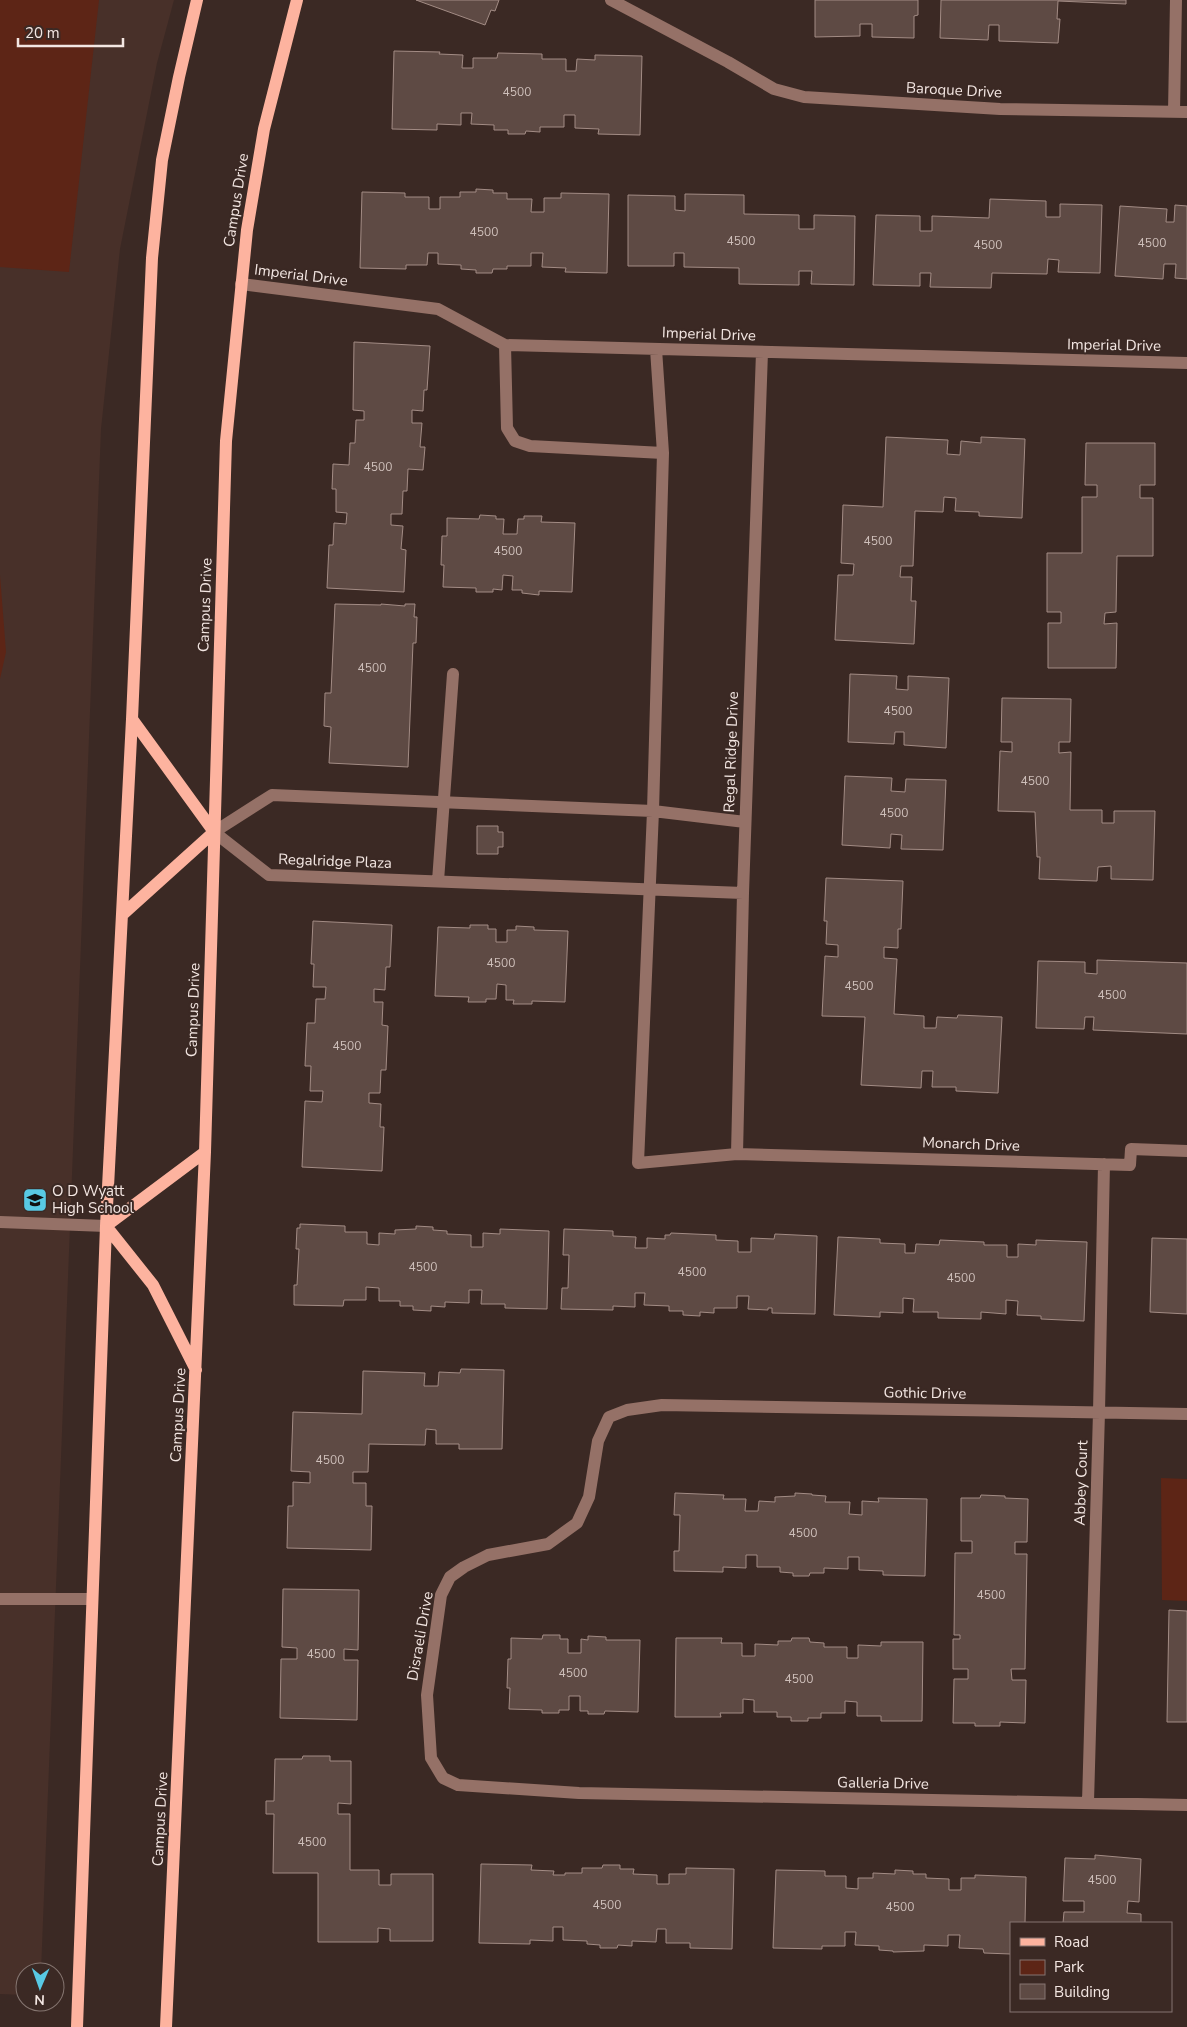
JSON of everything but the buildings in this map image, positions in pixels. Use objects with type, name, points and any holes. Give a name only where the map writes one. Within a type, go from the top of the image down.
[{"type":"main road","points":[[77,2027],[106,1226],[132,719],[152,258],[162,160],[197,0]]},
{"type":"main road","name":"Campus Drive","points":[[166,2027],[205,1152],[226,441],[247,230],[264,129],[297,0]]},
{"type":"main road","points":[[122,915],[214,832],[132,719]]},
{"type":"main road","points":[[106,1226],[205,1152]]},
{"type":"main road","points":[[106,1226],[153,1285],[196,1371]]},
{"type":"lane","name":"Baroque Drive","points":[[611,0],[728,62],[774,89],[804,98],[1000,109],[1181,112]]},
{"type":"lane","points":[[1176,0],[1181,112]]},
{"type":"lane","name":"Imperial Drive","points":[[242,284],[438,309],[505,345],[1187,363]]},
{"type":"lane","points":[[505,345],[507,428],[515,442],[530,446],[663,453]]},
{"type":"lane","points":[[650,889],[663,453],[656,349]]},
{"type":"lane","name":"Regal Ridge Drive","points":[[737,1154],[745,822],[762,352]]},
{"type":"lane","points":[[438,882],[453,674]]},
{"type":"lane","points":[[214,832],[272,795],[653,811],[745,822]]},
{"type":"lane","name":"Regalridge Plaza","points":[[214,832],[269,875],[743,893]]},
{"type":"lane","name":"Monarch Drive","points":[[650,889],[638,1163],[737,1154],[1130,1165],[1131,1149],[1187,1151]]},
{"type":"lane","name":"Abbey Court","points":[[1088,1802],[1104,1164]]},
{"type":"lane","points":[[0,1222],[106,1226]]},
{"type":"lane","name":"Gothic Drive","points":[[662,1406],[1187,1414]]},
{"type":"lane","name":"Disraeli Drive","points":[[579,1793],[458,1785],[443,1778],[431,1758],[426,1695],[441,1595],[450,1577],[464,1567],[488,1555],[548,1544],[577,1523],[589,1497],[598,1441],[609,1417],[627,1410],[662,1406]]},
{"type":"lane","points":[[0,1599],[92,1599]]},
{"type":"lane","name":"Galleria Drive","points":[[579,1793],[1187,1805]]},
{"type":"shaded area","name":"O D Wyatt High School","points":[[0,0],[174,0],[157,63],[120,249],[101,429],[41,1962],[15,1962],[15,1995],[0,1994]]},
{"type":"green space","points":[[0,0],[99,0],[69,272],[0,267]]},
{"type":"green space","points":[[0,575],[6,652],[0,679]]},
{"type":"green space","points":[[1161,1478],[1187,1479],[1187,1601],[1162,1600]]},
{"type":"place","name":"O D Wyatt High School","points":[[35,1200]]}]
